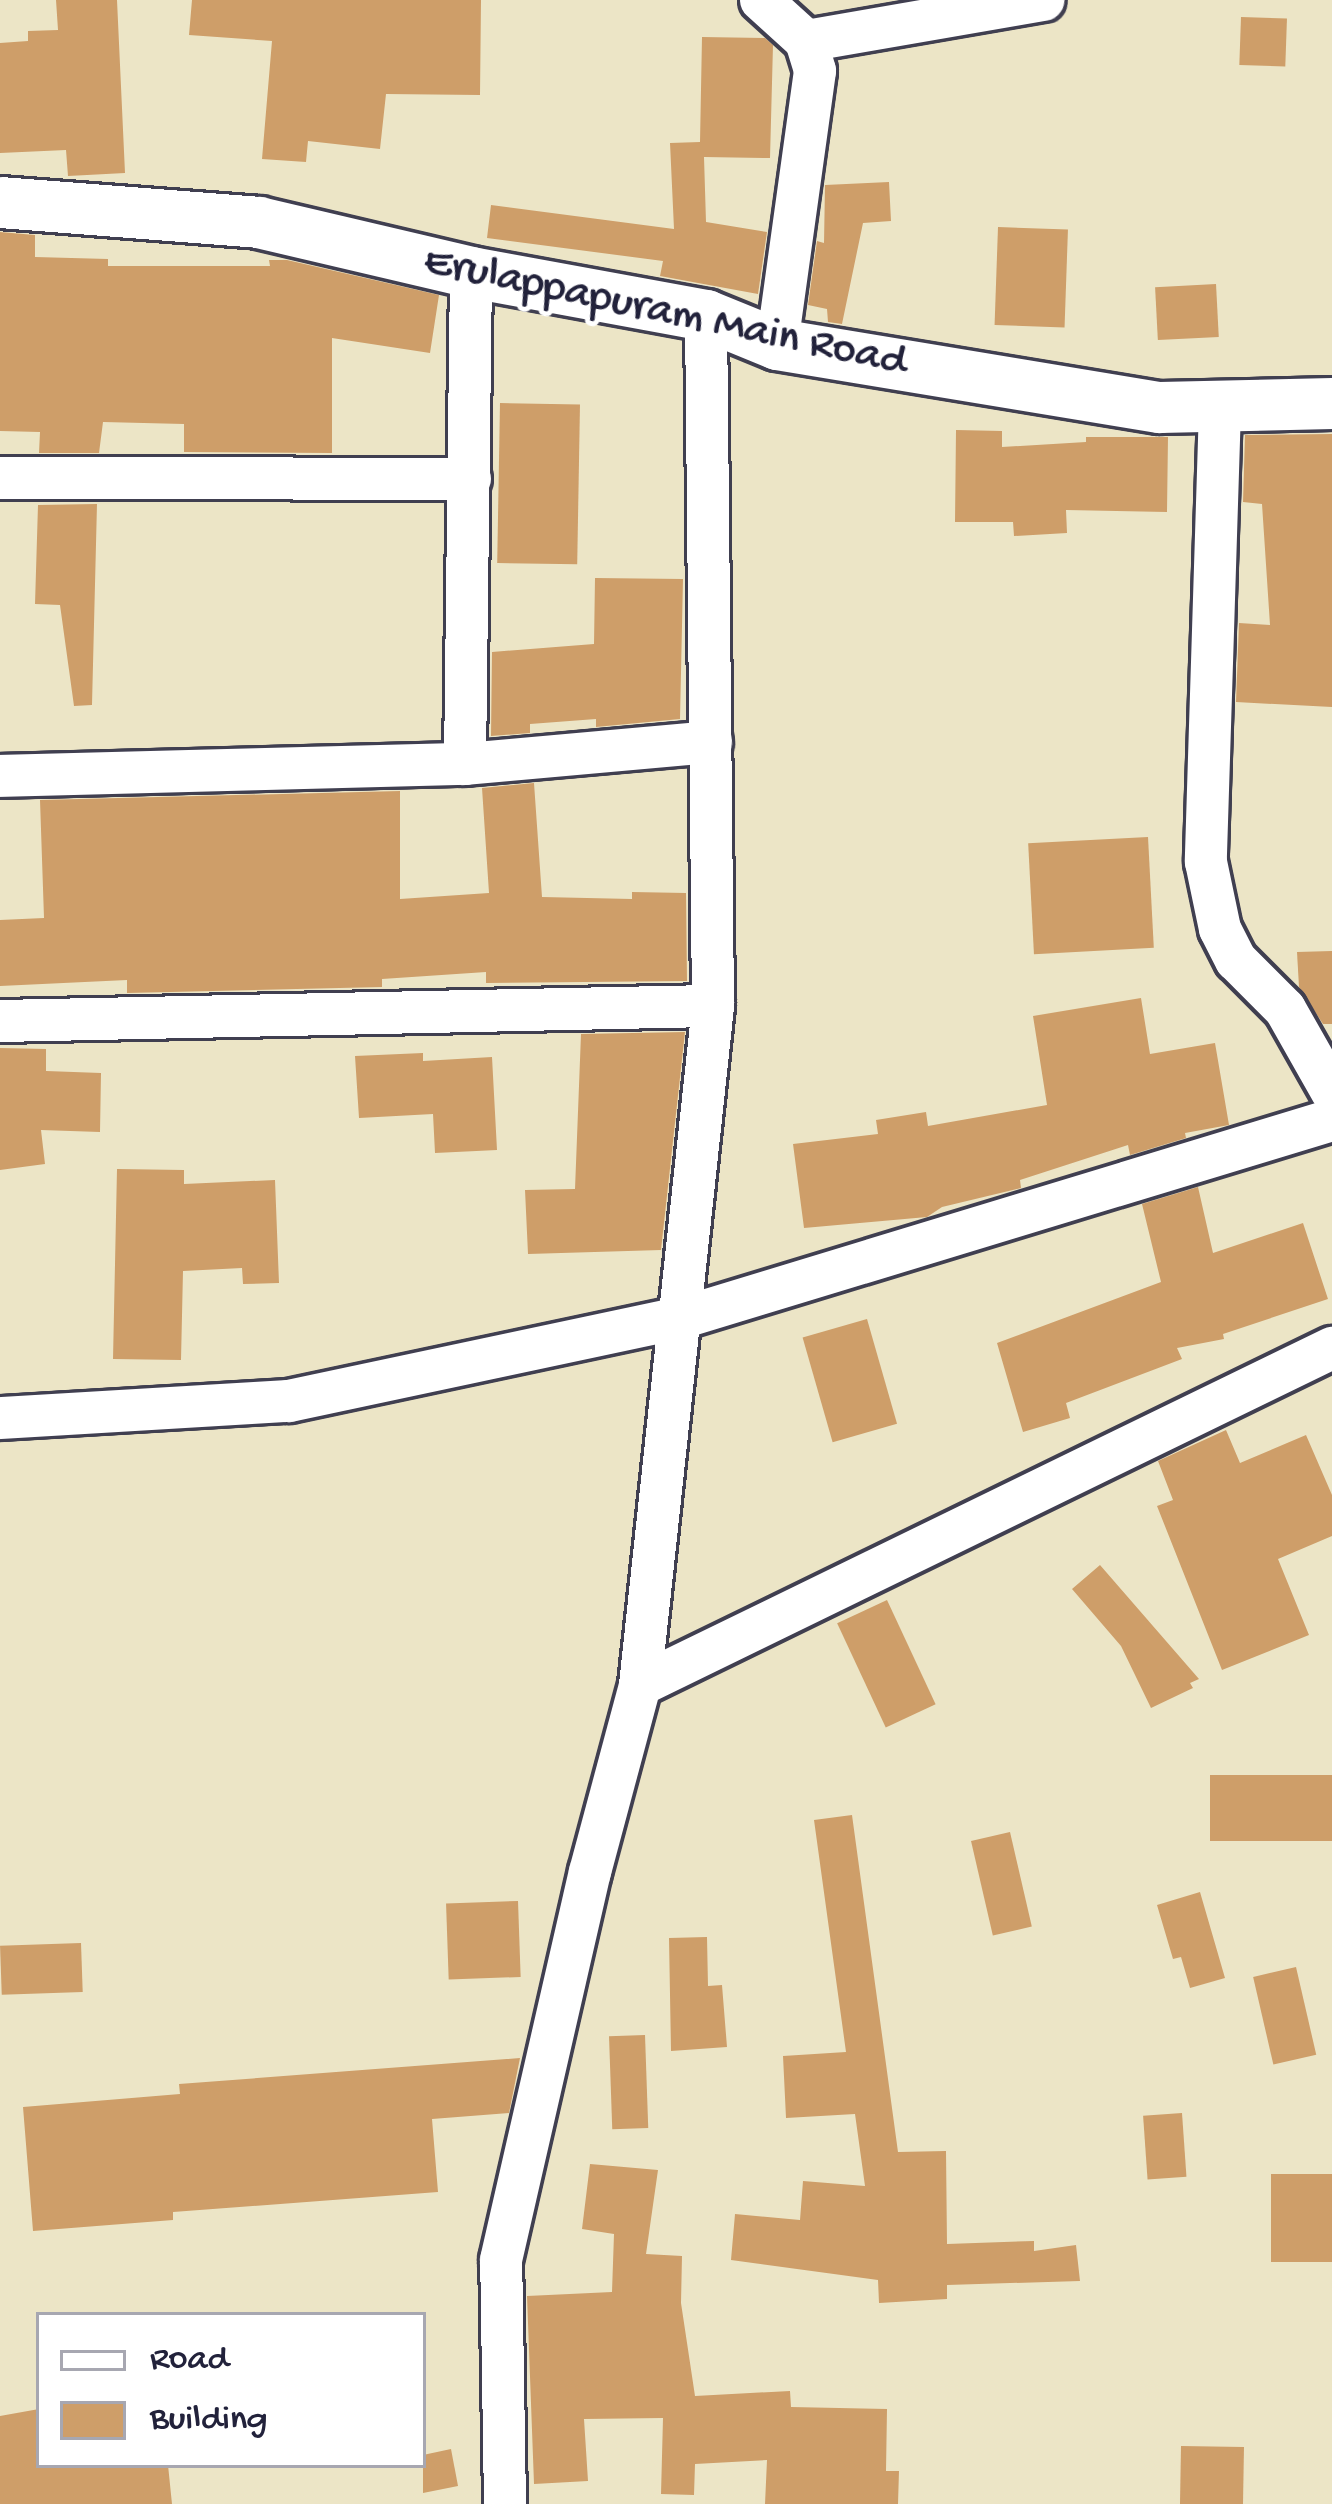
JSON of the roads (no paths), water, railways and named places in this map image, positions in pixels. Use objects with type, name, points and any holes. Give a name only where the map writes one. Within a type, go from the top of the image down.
[{"type":"street","points":[[761,0],[806,41],[814,71],[777,344]]},
{"type":"street","points":[[806,41],[1043,0]]},
{"type":"street","name":"Erulappapuram Main Road","points":[[0,202],[258,222],[472,272],[706,314],[777,344],[1160,407],[1332,403]]},
{"type":"street","points":[[465,764],[472,272]]},
{"type":"street","points":[[506,2504],[501,2260],[590,1872],[640,1685],[713,1006],[706,314]]},
{"type":"street","points":[[1220,407],[1206,862],[1220,929],[1236,960],[1285,1009],[1332,1092]]},
{"type":"street","points":[[0,478],[470,479]]},
{"type":"street","points":[[0,776],[465,764],[711,742]]},
{"type":"street","points":[[0,1021],[713,1006]]},
{"type":"street","points":[[0,1418],[290,1401],[681,1318],[1332,1120]]},
{"type":"street","points":[[640,1685],[1332,1348]]}]
